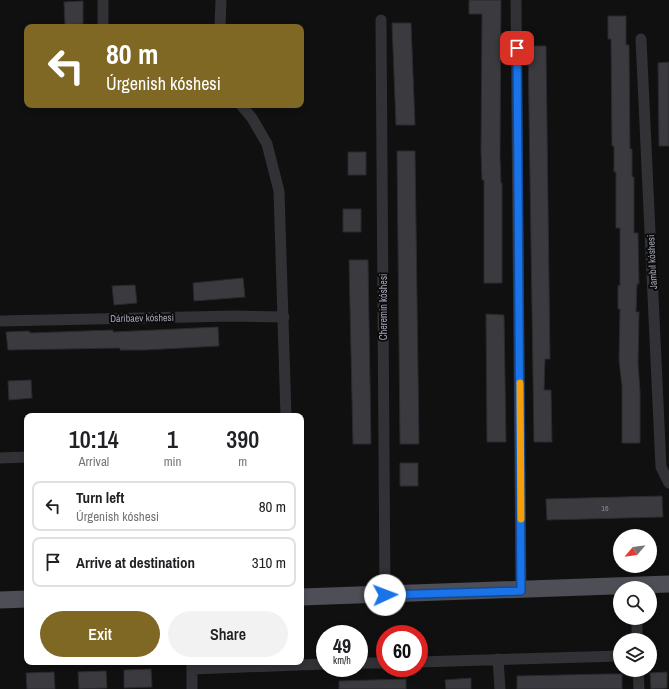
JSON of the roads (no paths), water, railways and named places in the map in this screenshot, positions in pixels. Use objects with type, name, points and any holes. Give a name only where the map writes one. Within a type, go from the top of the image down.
[{"type":"main road","points":[[657,585],[669,584]]},
{"type":"main road","points":[[304,597],[613,588]]},
{"type":"main road","points":[[0,600],[24,599]]},
{"type":"street","points":[[103,0],[103,24]]},
{"type":"street","points":[[220,24],[221,0]]},
{"type":"street","points":[[516,0],[521,591]]},
{"type":"street","name":"Cheremin kóshesi","points":[[381,20],[385,595]]},
{"type":"street","name":"Jambıl kóshesi","points":[[641,40],[662,467],[669,482]]},
{"type":"street","points":[[244,108],[252,118],[267,144],[279,191],[286,413]]},
{"type":"street","name":"Dáribaev kóshesi","points":[[0,321],[235,316],[284,317]]},
{"type":"street","points":[[0,458],[24,457]]},
{"type":"street","points":[[428,662],[613,656]]},
{"type":"street","points":[[498,659],[500,689]]},
{"type":"street","points":[[304,664],[316,664]]},
{"type":"street","points":[[192,665],[192,689]]},
{"type":"street","points":[[638,677],[639,689]]}]
